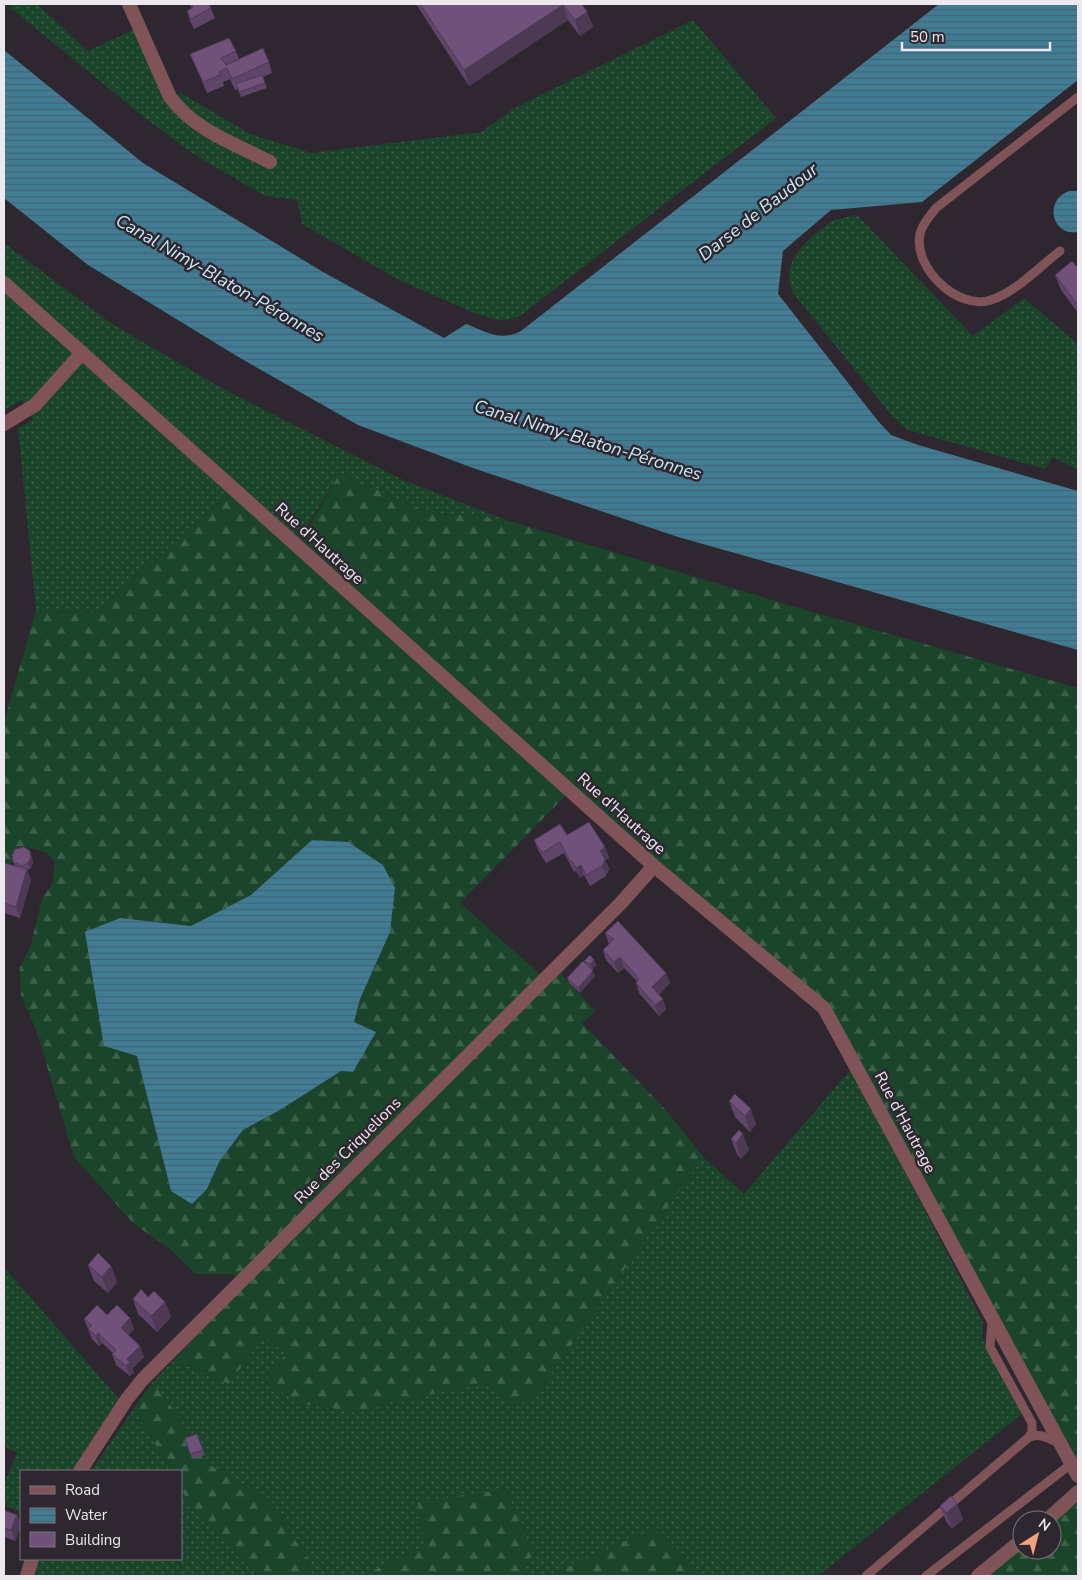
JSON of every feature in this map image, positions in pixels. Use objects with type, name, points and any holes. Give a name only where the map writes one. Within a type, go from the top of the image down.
[{"type":"street","points":[[129,4],[170,97],[176,106],[206,129],[270,162]]},
{"type":"street","name":"Rue d'Hautrage","points":[[4,283],[654,866],[824,1008],[1058,1442],[1075,1470]]},
{"type":"street","points":[[4,424],[36,405],[82,353]]},
{"type":"street","name":"Rue des Criquelions","points":[[81,1470],[127,1399],[143,1379],[620,904],[654,866]]},
{"type":"street","points":[[1058,1510],[1078,1492]]},
{"type":"street","points":[[978,1576],[1012,1548]]},
{"type":"street","points":[[27,1576],[32,1560]]},
{"type":"lane","points":[[1060,252],[1013,288],[991,300],[971,302],[955,296],[939,283],[927,267],[920,248],[920,235],[925,222],[936,208],[1078,97]]},
{"type":"lane","points":[[866,1576],[1028,1438],[1032,1432],[1032,1423],[990,1347],[992,1319]]},
{"type":"lane","points":[[1028,1438],[1042,1435],[1058,1442]]},
{"type":"lane","points":[[926,1576],[1075,1470]]},
{"type":"green space","points":[[6,4],[37,4],[88,51],[133,30],[166,99],[181,93],[250,134],[312,153],[481,132],[513,109],[693,20],[776,118],[520,316],[503,321],[479,315],[399,280],[302,224],[297,200],[265,196],[195,155],[145,118]]},
{"type":"green space","points":[[857,215],[973,336],[1024,298],[1078,344],[1078,470],[1053,457],[1045,469],[908,430],[893,417],[793,293],[789,282],[789,271],[792,261],[813,235],[831,222]]},
{"type":"green space","points":[[4,243],[112,324],[223,389],[403,480],[506,520],[423,511],[340,473],[310,521],[295,552],[229,493],[97,613],[36,610],[18,428],[33,420],[22,400],[4,410]]},
{"type":"green space","points":[[340,473],[423,511],[506,520],[792,606],[1078,688],[1078,1476],[834,1024],[570,791],[460,903],[550,983],[561,974],[595,1011],[582,1023],[666,1110],[703,1157],[533,1400],[516,1404],[506,1402],[485,1382],[356,1412],[303,1404],[265,1382],[286,1353],[263,1337],[229,1384],[174,1360],[245,1285],[232,1274],[196,1274],[170,1249],[134,1224],[74,1157],[36,1029],[21,996],[20,967],[30,948],[42,899],[52,884],[55,861],[46,852],[20,846],[14,850],[4,893],[4,722],[36,610],[97,613],[229,493],[295,551]],"holes":[[[313,840],[360,999],[354,1022],[375,1031],[341,1071],[280,1110],[243,1130],[219,1162],[207,1189],[171,1191],[137,1056],[120,918],[191,926],[251,895]]]},
{"type":"green space","points":[[851,1069],[983,1322],[982,1337],[1022,1414],[818,1576],[704,1576],[656,1527],[548,1576],[525,1576],[419,1502],[424,1546],[362,1576],[312,1576],[309,1562],[271,1501],[208,1464],[164,1395],[151,1384],[174,1360],[229,1384],[263,1337],[286,1353],[265,1382],[303,1404],[356,1412],[485,1382],[506,1402],[533,1400],[703,1157],[744,1194]]},
{"type":"green space","points":[[4,1267],[119,1399],[73,1470],[20,1470],[20,1513],[4,1505],[4,1484],[17,1453],[4,1446]]},
{"type":"green space","points":[[151,1384],[164,1395],[208,1464],[271,1501],[309,1562],[312,1576],[258,1576],[194,1511],[182,1491],[182,1470],[170,1470],[134,1408]]},
{"type":"green space","points":[[134,1408],[170,1470],[92,1470]]},
{"type":"green space","points":[[506,1489],[533,1552],[523,1574],[525,1576],[362,1576],[424,1546],[418,1502]]},
{"type":"green space","points":[[182,1491],[194,1511],[258,1576],[36,1576],[39,1560],[182,1560]]},
{"type":"green space","points":[[1078,1492],[1078,1576],[978,1576],[1012,1548],[1012,1560],[1062,1560],[1061,1510]]},
{"type":"green space","points":[[656,1527],[704,1576],[548,1576]]},
{"type":"water","points":[[939,4],[1078,4],[1078,80],[922,202],[831,210],[783,251],[778,294],[891,435],[918,445],[1078,491],[1078,650],[678,537],[473,468],[358,425],[240,358],[88,265],[4,198],[4,50],[143,163],[323,272],[444,338],[466,324],[487,333],[507,336],[521,331]]},
{"type":"water","points":[[1069,191],[1078,191],[1078,232],[1069,232],[1062,229],[1054,216],[1056,202]]},
{"type":"water","points":[[312,840],[348,842],[383,865],[395,888],[390,932],[360,999],[354,1022],[376,1032],[353,1072],[341,1071],[280,1110],[243,1130],[219,1162],[207,1189],[192,1204],[171,1191],[137,1056],[104,1046],[85,932],[120,918],[191,926],[251,895]]},
{"type":"building","points":[[191,4],[209,4],[211,8],[191,19],[187,11],[193,7]]},
{"type":"building","points":[[420,4],[582,4],[587,12],[575,20],[563,5],[464,70]]},
{"type":"building","points":[[229,38],[236,51],[221,58],[226,65],[263,48],[269,62],[232,79],[227,68],[219,72],[220,75],[203,82],[190,54]]},
{"type":"building","points":[[262,75],[265,83],[239,92],[236,84]]},
{"type":"building","points":[[1072,261],[1078,268],[1078,305],[1055,275]]},
{"type":"building","points":[[589,822],[605,847],[600,851],[605,859],[602,866],[586,875],[581,865],[576,868],[572,861],[570,861],[560,842],[542,853],[534,840],[560,824],[567,835]]},
{"type":"building","points":[[24,847],[30,851],[31,857],[28,863],[22,866],[13,862],[12,855],[15,849]]},
{"type":"building","points":[[4,863],[27,869],[16,907],[4,903]]},
{"type":"building","points":[[618,921],[666,973],[652,987],[663,999],[655,1005],[636,983],[639,979],[620,957],[614,962],[603,950],[614,939],[605,933]]},
{"type":"building","points":[[590,955],[594,960],[590,964],[584,961]]},
{"type":"building","points":[[583,961],[593,971],[578,988],[567,978]]},
{"type":"building","points":[[735,1094],[751,1109],[745,1116],[729,1101]]},
{"type":"building","points":[[739,1130],[743,1134],[736,1143],[731,1139]]},
{"type":"building","points":[[98,1253],[111,1266],[102,1277],[88,1265]]},
{"type":"building","points":[[141,1289],[148,1297],[154,1291],[165,1302],[151,1316],[133,1299]]},
{"type":"building","points":[[97,1305],[107,1315],[117,1305],[130,1318],[121,1328],[140,1346],[127,1359],[130,1362],[126,1366],[112,1354],[116,1350],[98,1333],[96,1336],[88,1329],[92,1325],[84,1319]]},
{"type":"building","points":[[197,1434],[203,1450],[190,1454],[185,1438]]},
{"type":"building","points":[[951,1496],[957,1504],[946,1513],[940,1506]]},
{"type":"building","points":[[4,1510],[17,1515],[11,1530],[4,1528]]},
{"type":"water label","name":"Darse de Baudour","points":[[758,212]]},
{"type":"water label","name":"Canal Nimy-Blaton-Péronnes","points":[[220,278]]},
{"type":"water label","name":"Canal Nimy-Blaton-Péronnes","points":[[588,440]]}]
